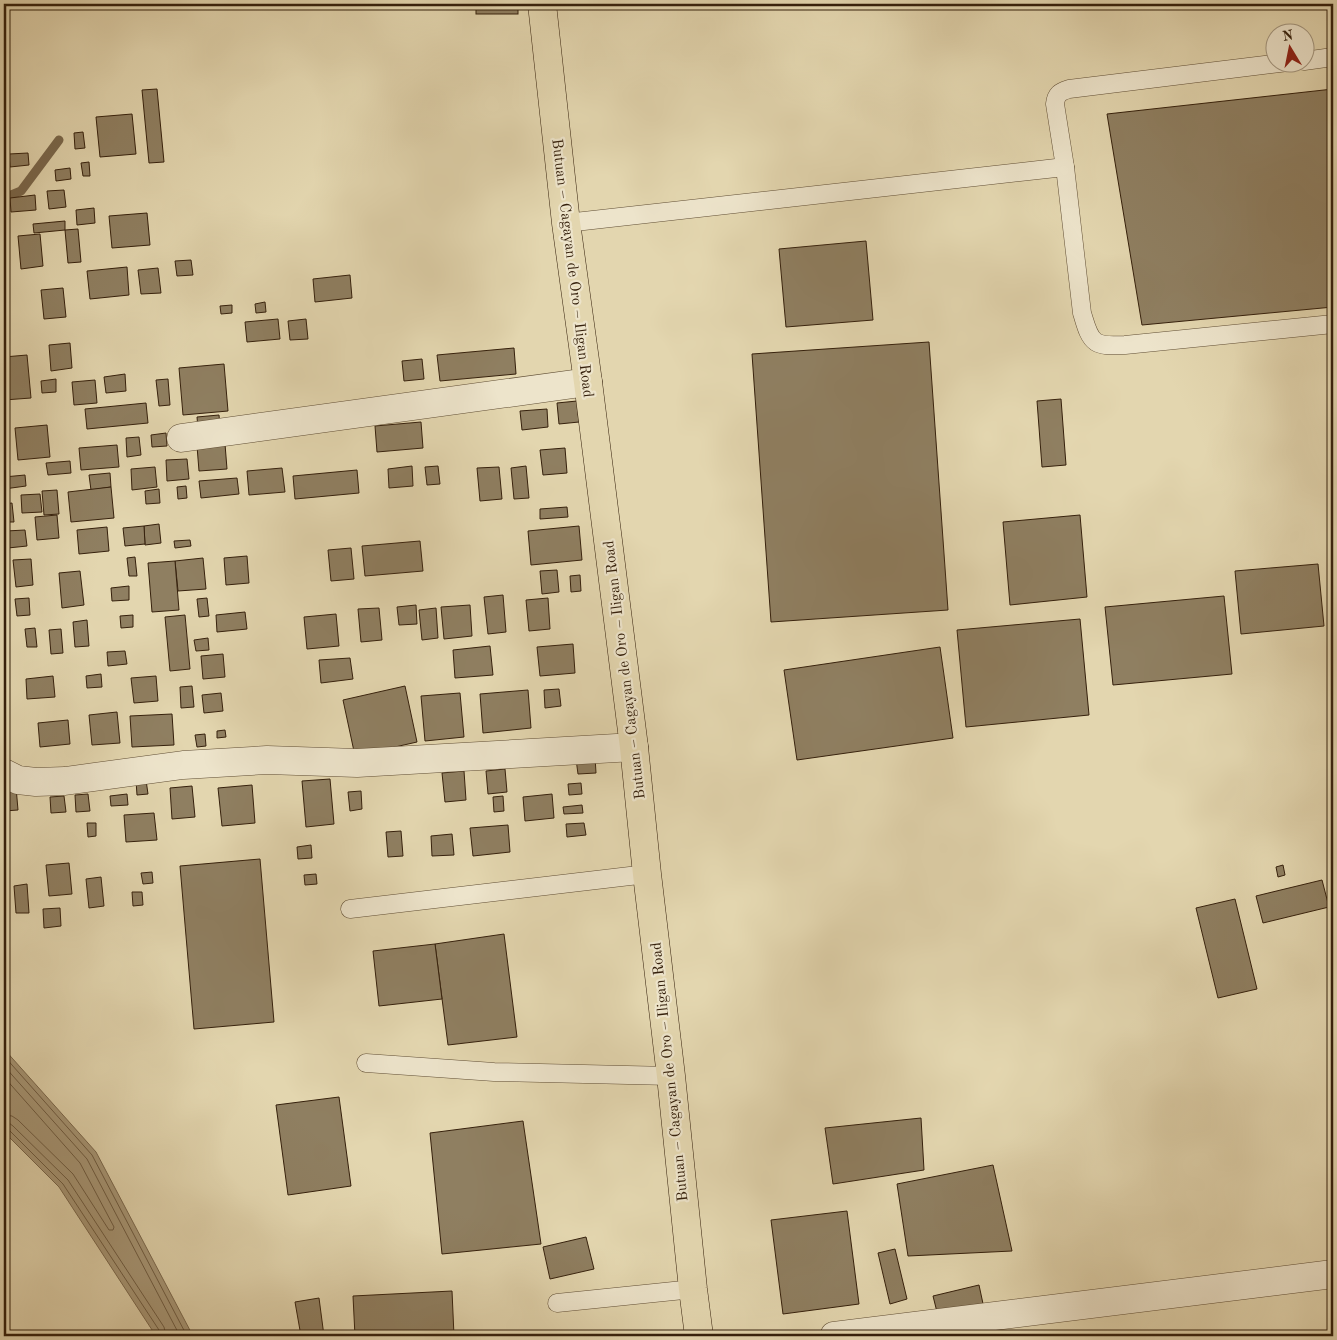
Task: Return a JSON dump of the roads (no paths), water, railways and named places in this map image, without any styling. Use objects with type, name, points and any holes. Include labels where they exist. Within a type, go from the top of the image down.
[{"type":"highway","name":"Butuan – Cagayan de Oro – Iligan Road","points":[[542,4],[566,223],[634,747],[671,1076],[692,1289],[699,1336]]},
{"type":"street","points":[[180,438],[588,382]]},
{"type":"street","points":[[4,773],[18,780],[36,782],[183,765],[258,761],[357,763],[634,747]]},
{"type":"street","points":[[834,1336],[1333,1274]]},
{"type":"lane","points":[[1314,59],[1333,57]]},
{"type":"lane","points":[[1264,65],[1069,89],[1060,93],[1056,98],[1054,104],[1065,167],[1082,313],[1088,332],[1096,342],[1125,345],[1333,324]]},
{"type":"lane","points":[[566,223],[1065,167]]},
{"type":"lane","points":[[350,909],[647,874]]},
{"type":"lane","points":[[366,1063],[494,1072],[671,1076]]},
{"type":"lane","points":[[557,1303],[692,1289]]},
{"type":"water","points":[[4,1049],[96,1152],[193,1336],[156,1336],[59,1187],[4,1132]]},
{"type":"waterway","points":[[4,198],[21,191],[59,140]]}]
